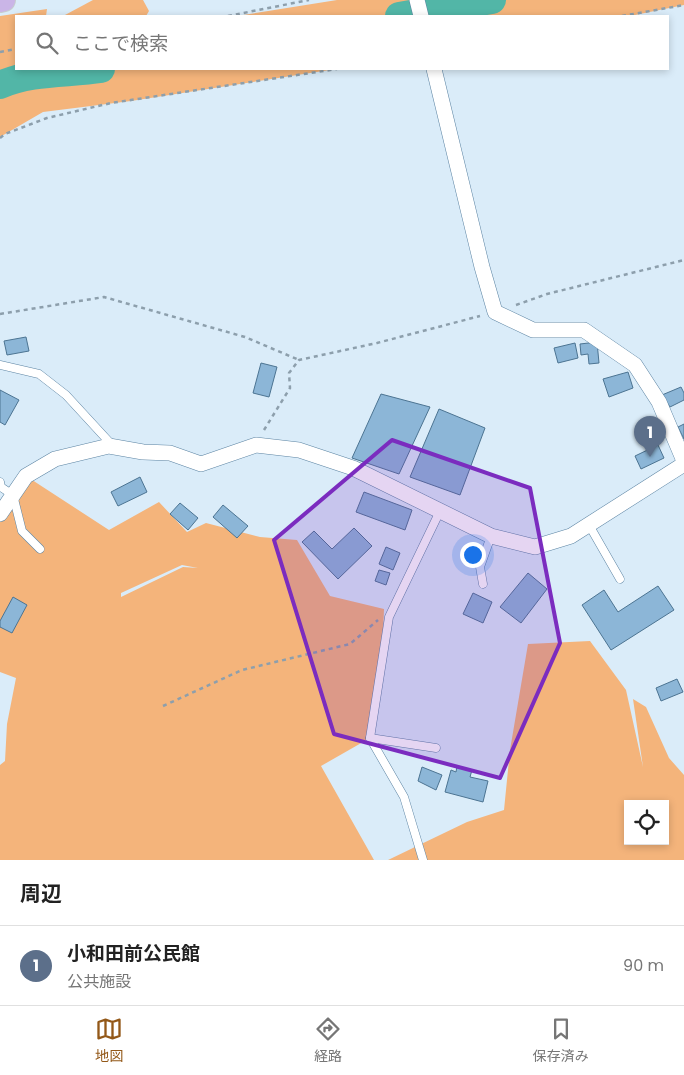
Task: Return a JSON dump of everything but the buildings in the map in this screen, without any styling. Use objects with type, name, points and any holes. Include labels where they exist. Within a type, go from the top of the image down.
[{"type":"main road","points":[[0,1],[4,0]]},
{"type":"street","points":[[417,0],[421,15]]},
{"type":"street","points":[[0,514],[26,476],[55,459],[108,446],[143,452],[170,453],[201,464],[256,445],[299,450],[352,468],[491,536],[534,547],[571,536],[684,462],[659,402],[635,365],[584,330],[532,330],[495,312],[482,267],[434,70]]},
{"type":"lane","points":[[0,365],[39,374],[66,395],[115,448]]},
{"type":"lane","points":[[0,482],[1,487],[13,495],[22,530],[40,549]]},
{"type":"lane","points":[[423,860],[404,797],[370,738],[390,617],[440,511]]},
{"type":"lane","points":[[589,525],[620,579]]},
{"type":"lane","points":[[483,584],[480,568],[491,536]]},
{"type":"lane","points":[[370,738],[436,748]]},
{"type":"path","points":[[233,15],[309,0]]},
{"type":"path","points":[[628,15],[684,5]]},
{"type":"path","points":[[0,52],[15,49]]},
{"type":"path","points":[[0,138],[5,134],[47,118],[111,103],[330,70]]},
{"type":"path","points":[[0,314],[104,297],[245,337],[299,360],[377,343],[495,312],[547,294],[684,260]]},
{"type":"path","points":[[256,445],[290,388],[289,373],[299,360]]},
{"type":"path","points":[[163,706],[242,670],[350,644],[396,605]]},
{"type":"highlighted area","points":[[392,440],[530,488],[560,643],[500,778],[334,734],[274,540]]},
{"type":"shaded area","points":[[93,0],[143,0],[149,11],[147,15],[65,15]]},
{"type":"shaded area","points":[[337,0],[684,0],[684,5],[635,15],[243,15]]},
{"type":"shaded area","points":[[47,9],[46,15],[15,15],[15,70],[330,70],[131,101],[43,112],[0,137],[0,16]]},
{"type":"shaded area","points":[[26,476],[109,530],[159,502],[187,532],[206,523],[260,537],[297,540],[330,596],[384,609],[381,692],[370,738],[321,766],[374,860],[0,860],[0,765],[5,761],[7,724],[16,678],[0,672],[0,514]],"holes":[[[182,565],[198,568],[183,567],[121,597],[121,593]]]},
{"type":"shaded area","points":[[590,641],[626,690],[643,767],[633,699],[646,707],[669,758],[684,775],[684,860],[388,860],[467,822],[504,810],[510,750],[528,644]]},
{"type":"waterway","points":[[405,15],[492,0]]},
{"type":"waterway","points":[[0,85],[24,77],[90,70]]},
{"type":"place","name":"小和田前公民館","points":[[650,457]]}]
